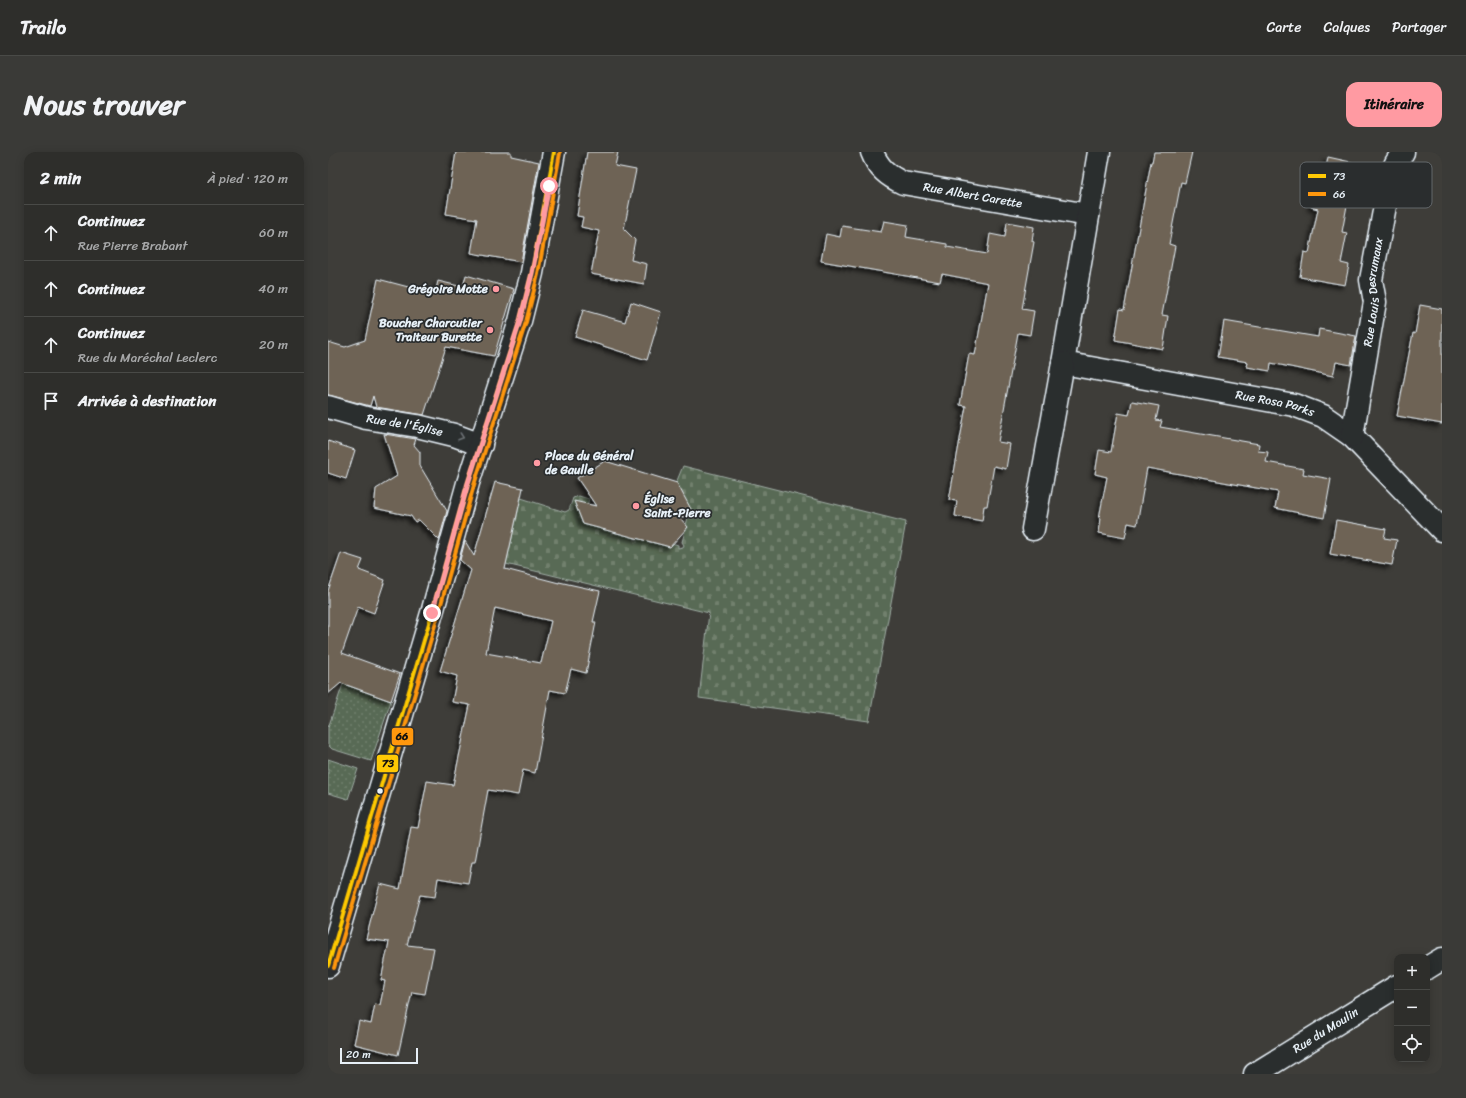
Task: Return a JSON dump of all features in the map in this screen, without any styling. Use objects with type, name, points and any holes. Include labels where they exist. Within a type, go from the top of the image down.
[{"type":"street","points":[[328,966],[333,933],[450,552],[468,483],[482,444],[514,342],[529,286],[554,152]]},
{"type":"street","name":"Rue Albert Carette","points":[[872,152],[881,169],[890,177],[903,183],[1088,215]]},
{"type":"street","points":[[1033,529],[1099,152]]},
{"type":"street","name":"Rue Louis Desrumaux","points":[[1397,162],[1403,152]]},
{"type":"street","name":"Rue Louis Desrumaux","points":[[1352,436],[1375,302],[1371,280],[1385,208]]},
{"type":"street","name":"Rue Rosa Parks","points":[[1063,363],[1294,405],[1323,416],[1352,436],[1442,530]]},
{"type":"street","name":"Rue de l'Église","points":[[328,407],[366,418],[417,426],[454,435],[482,444]]},
{"type":"street","points":[[1430,966],[1442,959]]},
{"type":"street","name":"Rue du Moulin","points":[[1255,1074],[1394,988]]},
{"type":"green space","points":[[683,466],[906,522],[869,721],[699,698],[709,613],[506,564],[521,498],[565,512],[569,510],[573,498],[579,496],[589,499],[583,520],[581,521],[582,523],[585,522],[635,536],[634,538],[637,539],[638,536],[650,540],[649,542],[660,544],[662,540],[678,545],[678,548],[683,547],[684,545],[682,542],[685,531],[688,527],[686,525],[689,514],[674,488]]},
{"type":"green space","points":[[343,684],[391,701],[371,761],[332,749],[328,745],[328,728]]},
{"type":"green space","points":[[328,759],[358,769],[348,799],[328,793]]},
{"type":"building","points":[[456,152],[511,152],[511,156],[539,162],[521,262],[471,253],[477,219],[446,214]]},
{"type":"building","points":[[587,152],[618,152],[615,166],[636,170],[624,229],[635,240],[631,260],[647,264],[644,284],[591,274],[599,231],[581,227],[583,217],[577,216]]},
{"type":"building","points":[[1154,152],[1192,152],[1185,183],[1181,182],[1169,244],[1175,246],[1162,315],[1168,316],[1163,349],[1115,340],[1120,309],[1124,310]]},
{"type":"building","points":[[1328,157],[1350,162],[1327,162]]},
{"type":"building","points":[[1314,208],[1347,208],[1342,232],[1347,233],[1341,263],[1349,265],[1345,285],[1300,277],[1304,252],[1309,253],[1318,209]]},
{"type":"building","points":[[884,221],[908,225],[906,237],[947,244],[947,247],[987,254],[990,234],[1005,237],[1007,222],[1034,227],[1032,241],[1034,242],[1022,309],[1034,311],[1030,335],[1018,333],[998,442],[1010,444],[1006,469],[994,466],[987,506],[984,506],[982,521],[955,516],[957,501],[949,500],[966,406],[960,405],[969,354],[975,355],[988,283],[942,274],[940,282],[821,261],[826,234],[840,237],[842,226],[881,232]]},
{"type":"building","points":[[466,275],[514,289],[494,356],[446,347],[424,415],[376,407],[373,396],[370,406],[328,395],[328,342],[345,347],[365,340],[378,279],[435,294],[438,281],[463,287]]},
{"type":"building","points":[[631,302],[661,312],[647,360],[575,337],[583,310],[625,322]]},
{"type":"building","points":[[1420,305],[1442,309],[1442,424],[1397,416]]},
{"type":"building","points":[[1224,321],[1318,337],[1319,329],[1356,336],[1351,365],[1336,362],[1333,376],[1271,363],[1270,371],[1247,367],[1248,362],[1218,357]]},
{"type":"building","points":[[1132,401],[1159,406],[1156,420],[1162,421],[1160,427],[1259,444],[1258,451],[1268,452],[1266,462],[1304,469],[1303,474],[1331,479],[1324,518],[1275,508],[1278,492],[1147,468],[1137,525],[1128,523],[1125,538],[1099,533],[1101,518],[1099,518],[1107,477],[1095,474],[1099,450],[1111,452],[1118,413],[1129,415]]},
{"type":"building","points":[[384,434],[416,439],[414,445],[420,452],[420,466],[447,511],[439,540],[419,520],[415,522],[411,516],[374,508],[376,489],[397,476]]},
{"type":"building","points":[[328,441],[355,450],[346,479],[328,473]]},
{"type":"building","name":"Église Saint-Pierre","points":[[605,461],[677,483],[693,513],[680,518],[688,527],[670,547],[583,524],[574,501],[596,506],[577,478]]},
{"type":"building","points":[[495,482],[523,488],[505,569],[559,583],[600,591],[593,622],[596,622],[586,673],[571,669],[565,693],[550,690],[535,773],[523,770],[518,795],[488,790],[475,862],[472,862],[468,883],[438,878],[435,897],[420,895],[407,945],[434,948],[425,994],[412,992],[398,1055],[354,1044],[359,1021],[371,1024],[375,1004],[380,1005],[385,981],[381,980],[389,942],[366,939],[380,884],[400,889],[411,827],[418,828],[427,781],[453,785],[470,705],[452,702],[457,676],[440,671],[471,570],[460,560],[465,541],[474,556]],"holes":[[[495,608],[551,621],[541,663],[486,653]]]},
{"type":"building","points":[[1336,520],[1386,529],[1384,538],[1397,540],[1392,565],[1330,554]]},
{"type":"building","points":[[341,553],[363,560],[359,570],[385,580],[374,613],[358,607],[342,653],[400,674],[391,701],[341,683],[328,694],[328,591]]},
{"type":"transit line","name":"73","points":[[328,966],[432,613],[468,483],[520,321],[532,273],[554,152]]},
{"type":"transit line","name":"66","points":[[334,968],[438,615],[474,485],[526,322],[538,274],[560,153]]},
{"type":"place","name":"Grégoire Motte","points":[[496,289]]},
{"type":"place","name":"Boucher Charcutier Traiteur Burette","points":[[490,330]]},
{"type":"place","name":"Place du Général de Gaulle","points":[[537,463]]},
{"type":"place","name":"Église Saint-Pierre","points":[[636,506]]},
{"type":"route","points":[[432,613],[468,483],[482,444],[520,321],[532,273],[549,186]]}]
